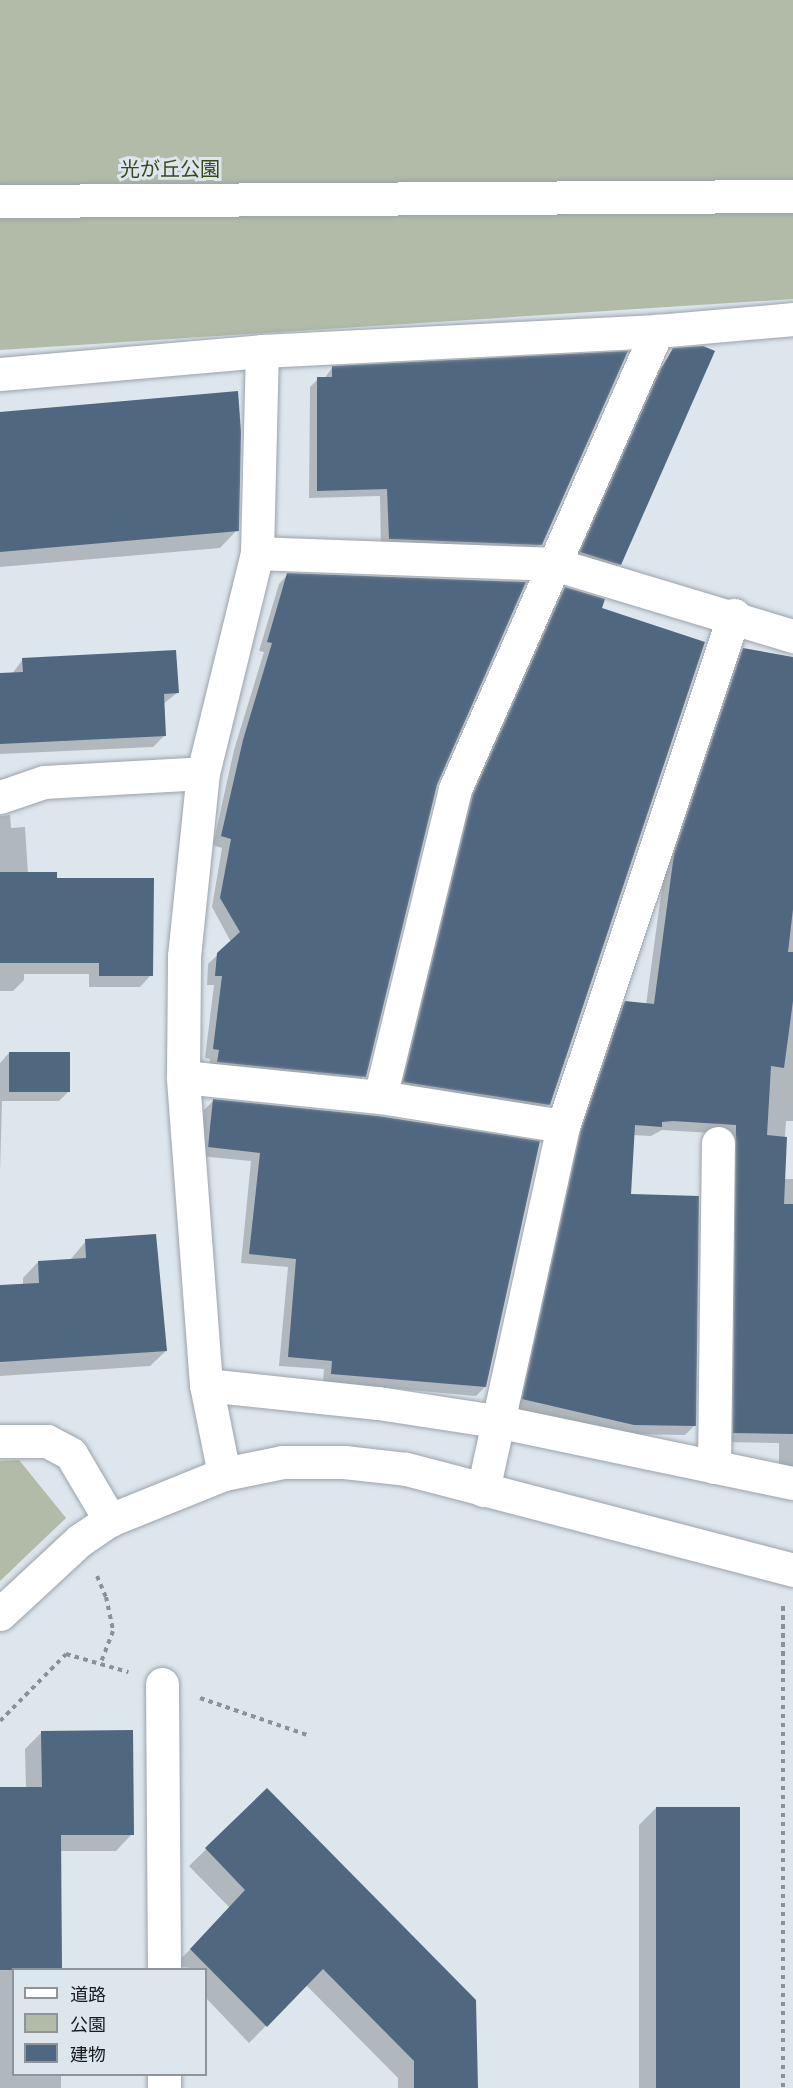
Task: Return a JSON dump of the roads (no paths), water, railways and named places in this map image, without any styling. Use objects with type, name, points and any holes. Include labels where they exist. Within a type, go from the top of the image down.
[{"type":"street","points":[[0,201],[793,196]]},
{"type":"street","points":[[0,374],[262,351],[657,331],[793,319]]},
{"type":"street","points":[[380,1097],[455,789],[657,331]]},
{"type":"street","points":[[224,1474],[206,1384],[183,1077],[184,956],[202,772],[257,553],[262,351]]},
{"type":"street","points":[[257,553],[554,564],[734,615],[793,636]]},
{"type":"street","points":[[483,1490],[496,1421],[563,1126],[734,615]]},
{"type":"street","points":[[0,797],[44,782],[202,772]]},
{"type":"street","points":[[183,1077],[380,1097],[563,1126]]},
{"type":"street","points":[[714,1467],[718,1143]]},
{"type":"street","points":[[206,1384],[378,1403],[496,1421],[793,1483]]},
{"type":"street","points":[[0,1441],[47,1441],[71,1454],[110,1521]]},
{"type":"street","points":[[0,1614],[80,1540],[110,1521],[224,1474],[283,1462],[344,1462],[406,1469],[793,1570]]},
{"type":"street","points":[[162,1684],[164,1968]]},
{"type":"park label","name":"光が丘公園","points":[[170,169]]}]
